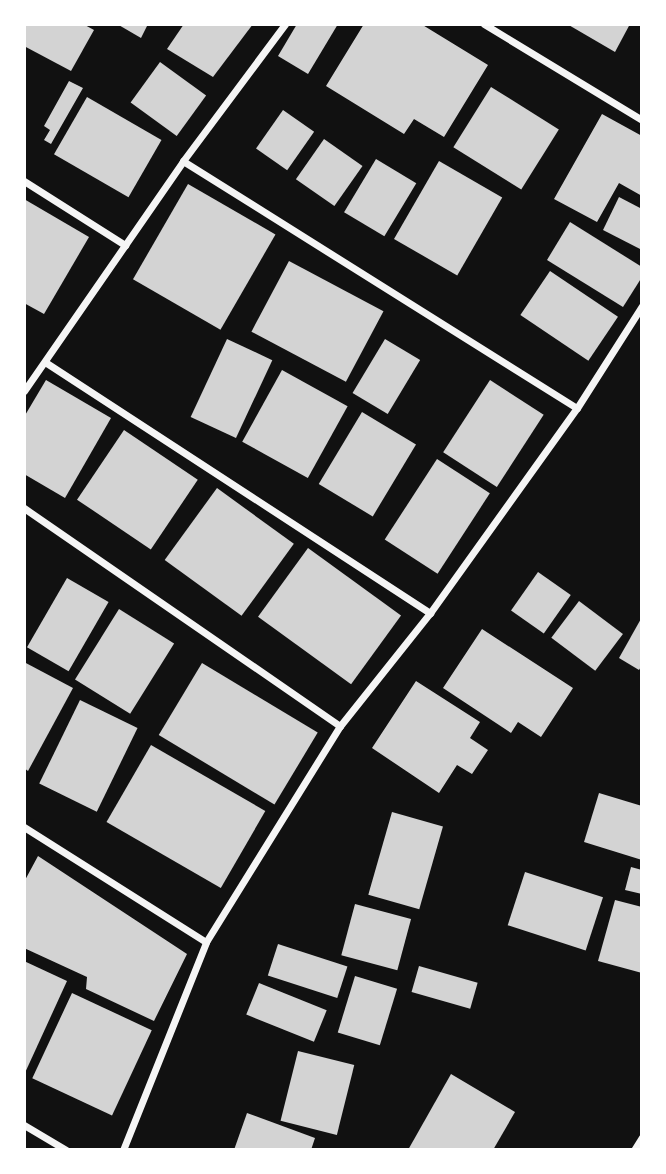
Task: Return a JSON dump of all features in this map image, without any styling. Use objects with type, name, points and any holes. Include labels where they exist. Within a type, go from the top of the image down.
[{"type":"street","points":[[24,391],[183,161],[285,24]]},
{"type":"street","points":[[484,24],[642,120]]},
{"type":"street","points":[[183,161],[577,408]]},
{"type":"street","points":[[24,181],[125,245]]},
{"type":"street","points":[[123,1150],[206,942],[340,726],[430,613],[577,408],[642,306]]},
{"type":"street","points":[[45,362],[430,613]]},
{"type":"street","points":[[24,508],[340,726]]},
{"type":"street","points":[[24,827],[206,942]]},
{"type":"street","points":[[24,1125],[66,1150]]},
{"type":"street","points":[[634,1150],[642,1137]]},
{"type":"building","points":[[24,24],[83,24],[94,30],[71,71],[24,46]]},
{"type":"building","points":[[117,24],[148,24],[141,38]]},
{"type":"building","points":[[184,24],[253,24],[213,77],[167,49]]},
{"type":"building","points":[[297,24],[338,24],[308,74],[278,56]]},
{"type":"building","points":[[364,24],[421,24],[488,65],[444,137],[414,119],[404,134],[326,86]]},
{"type":"building","points":[[567,24],[630,24],[615,52]]},
{"type":"building","points":[[160,62],[206,96],[177,136],[131,102]]},
{"type":"building","points":[[69,81],[83,88],[51,144],[44,140],[50,130],[44,126]]},
{"type":"building","points":[[491,87],[559,129],[521,190],[453,147]]},
{"type":"building","points":[[87,97],[161,140],[128,197],[54,154]]},
{"type":"building","points":[[283,110],[314,132],[287,170],[256,149]]},
{"type":"building","points":[[602,114],[642,136],[642,196],[619,183],[597,222],[554,199]]},
{"type":"building","points":[[324,139],[363,166],[334,206],[296,179]]},
{"type":"building","points":[[376,159],[416,183],[384,236],[344,212]]},
{"type":"building","points":[[439,161],[502,198],[457,275],[394,239]]},
{"type":"building","points":[[188,184],[275,234],[220,330],[133,279]]},
{"type":"building","points":[[619,197],[642,209],[642,250],[603,230]]},
{"type":"building","points":[[24,199],[89,237],[44,314],[24,303]]},
{"type":"building","points":[[570,222],[642,267],[642,277],[623,307],[547,260]]},
{"type":"building","points":[[289,261],[383,311],[346,382],[251,332]]},
{"type":"building","points":[[550,271],[618,317],[588,361],[520,315]]},
{"type":"building","points":[[227,339],[272,360],[236,438],[191,417]]},
{"type":"building","points":[[385,339],[420,360],[388,414],[353,393]]},
{"type":"building","points":[[282,370],[348,406],[308,478],[242,442]]},
{"type":"building","points":[[46,380],[111,418],[65,498],[24,474],[24,417]]},
{"type":"building","points":[[490,380],[544,415],[497,487],[443,452]]},
{"type":"building","points":[[362,412],[416,444],[373,516],[319,484]]},
{"type":"building","points":[[124,430],[198,480],[151,549],[77,500]]},
{"type":"building","points":[[437,459],[490,493],[438,574],[385,540]]},
{"type":"building","points":[[217,488],[294,544],[242,616],[165,560]]},
{"type":"building","points":[[308,548],[401,616],[351,684],[258,617]]},
{"type":"building","points":[[538,572],[571,595],[544,633],[511,611]]},
{"type":"building","points":[[67,578],[109,602],[69,671],[27,647]]},
{"type":"building","points":[[579,601],[623,634],[595,671],[551,638]]},
{"type":"building","points":[[119,609],[174,643],[130,714],[75,679]]},
{"type":"building","points":[[642,617],[642,665],[639,670],[619,658]]},
{"type":"building","points":[[482,629],[573,688],[541,737],[518,722],[511,733],[443,688]]},
{"type":"building","points":[[24,662],[73,688],[28,771],[24,768]]},
{"type":"building","points":[[202,663],[318,733],[274,805],[159,735]]},
{"type":"building","points":[[416,681],[480,722],[470,738],[488,750],[472,774],[457,765],[439,793],[372,748]]},
{"type":"building","points":[[80,700],[138,728],[97,812],[39,784]]},
{"type":"building","points":[[151,745],[265,811],[221,888],[106,822]]},
{"type":"building","points":[[599,793],[642,806],[642,860],[584,842]]},
{"type":"building","points":[[392,812],[443,827],[419,909],[368,895]]},
{"type":"building","points":[[38,856],[187,954],[154,1021],[86,989],[87,977],[24,948],[24,882]]},
{"type":"building","points":[[631,867],[642,870],[642,894],[625,890]]},
{"type":"building","points":[[525,872],[603,897],[586,951],[508,925]]},
{"type":"building","points":[[615,900],[642,907],[642,973],[598,961]]},
{"type":"building","points":[[355,904],[411,919],[397,970],[341,955]]},
{"type":"building","points":[[278,944],[347,967],[337,998],[268,975]]},
{"type":"building","points":[[24,961],[67,981],[24,1075]]},
{"type":"building","points":[[419,966],[478,983],[470,1009],[412,992]]},
{"type":"building","points":[[355,976],[397,989],[380,1045],[338,1032]]},
{"type":"building","points":[[259,983],[327,1010],[314,1042],[246,1015]]},
{"type":"building","points":[[72,993],[152,1030],[112,1115],[32,1078]]},
{"type":"building","points":[[298,1051],[354,1065],[337,1135],[281,1121]]},
{"type":"building","points":[[451,1074],[515,1112],[493,1150],[408,1150]]},
{"type":"building","points":[[247,1113],[315,1138],[311,1150],[234,1150]]}]
